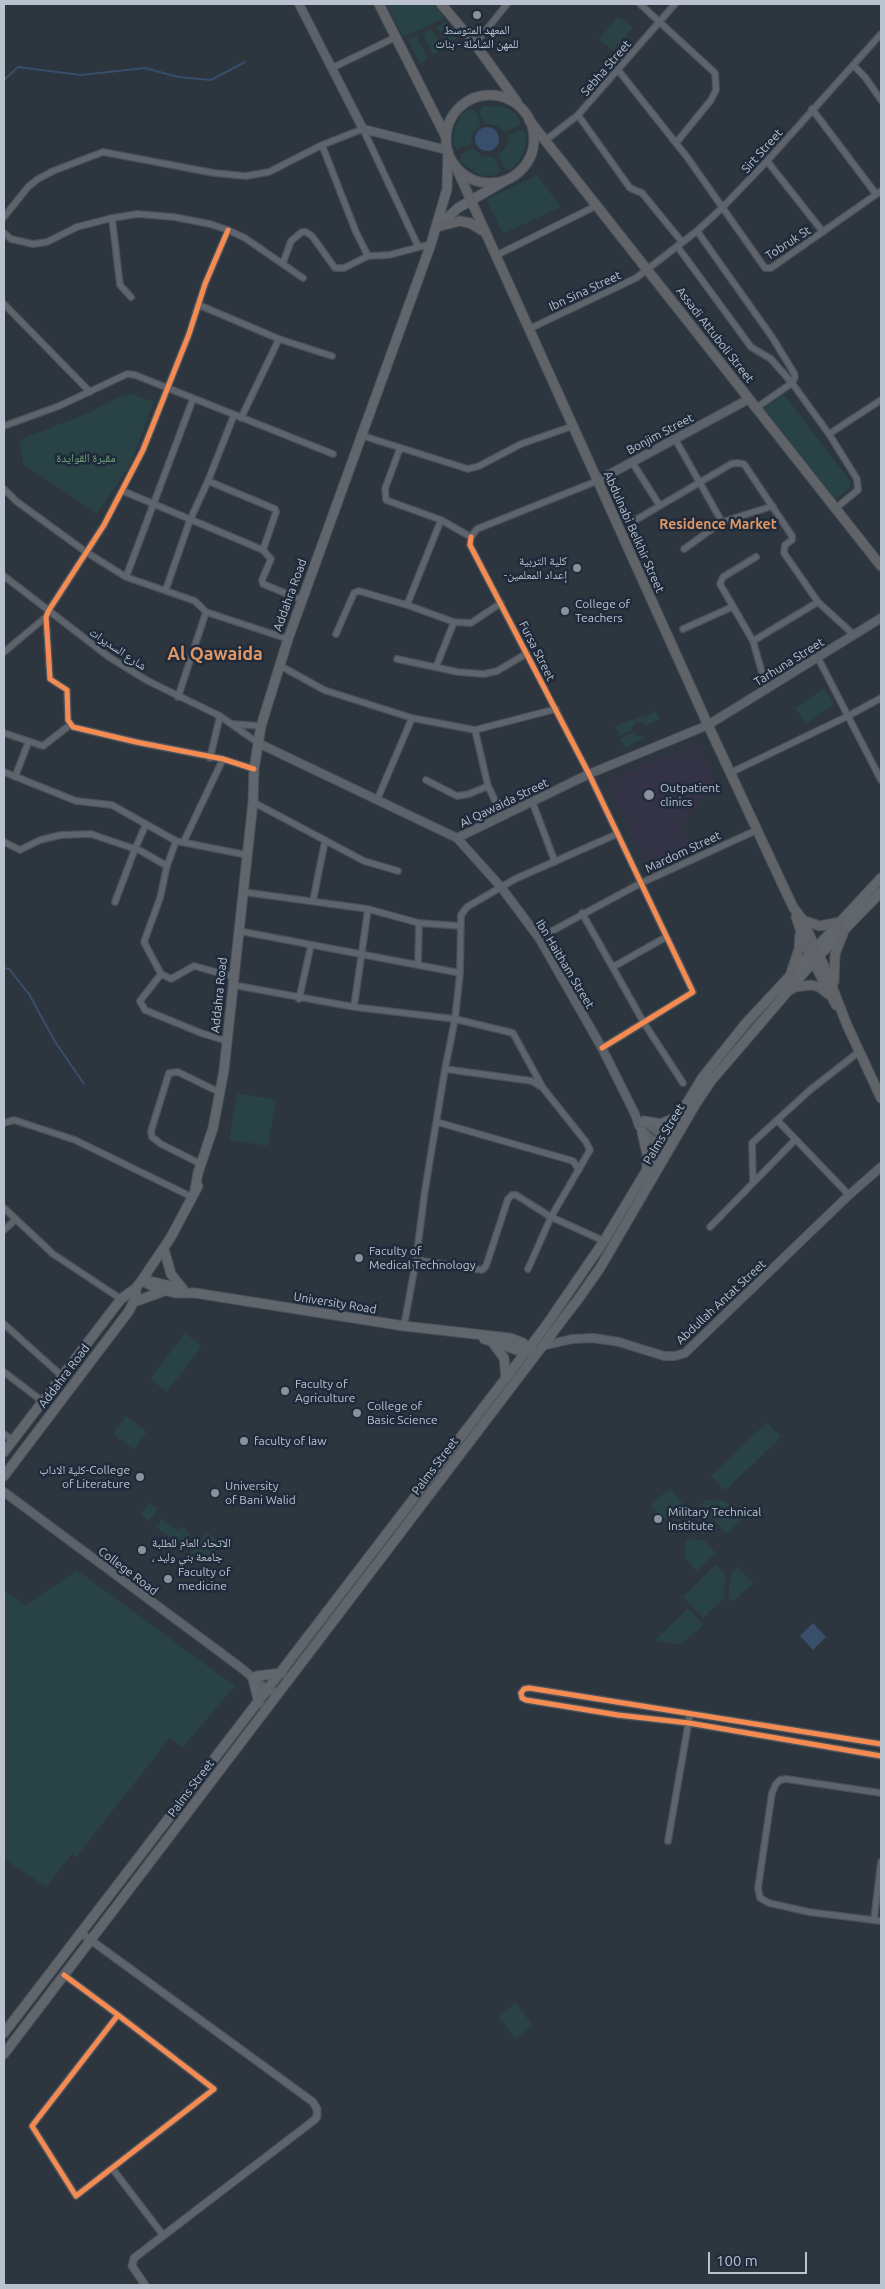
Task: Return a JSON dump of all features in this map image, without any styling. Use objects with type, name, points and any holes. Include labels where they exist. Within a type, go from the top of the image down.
[{"type":"highway","points":[[380,4],[446,137],[448,151],[455,165],[469,178],[478,181],[487,183],[506,180],[521,170],[531,155],[534,137],[529,120],[475,44],[441,4]]},
{"type":"highway","points":[[446,137],[452,117],[457,110],[471,99],[489,95],[498,96],[514,102],[522,108]]},
{"type":"highway","name":"Assadi Attuboli Street","points":[[529,120],[598,205],[881,566]]},
{"type":"highway","name":"Abdulnabi Belkhir Street","points":[[455,165],[708,725],[793,907]]},
{"type":"highway","points":[[437,227],[460,221],[470,223],[485,233]]},
{"type":"highway","points":[[793,907],[802,919],[814,955]]},
{"type":"highway","points":[[793,907],[800,932],[814,955],[881,1098]]},
{"type":"highway","points":[[802,919],[820,926],[842,926],[834,960],[833,994]]},
{"type":"highway","points":[[792,973],[799,949],[800,932]]},
{"type":"highway","points":[[788,991],[795,987],[811,985],[833,994]]},
{"type":"main road","points":[[299,4],[363,129],[448,151]]},
{"type":"main road","name":"Addahra Road","points":[[194,1193],[221,1093],[253,802],[254,769],[261,726],[288,639],[360,435],[437,227],[447,189],[448,151]]},
{"type":"main road","points":[[437,227],[470,200],[506,180]]},
{"type":"main road","name":"Bonjim Street","points":[[597,481],[749,399]]},
{"type":"main road","name":"Tarhuna Street","points":[[708,725],[881,618]]},
{"type":"main road","name":"Al Qawaida Street","points":[[258,744],[457,838],[589,774],[708,725]]},
{"type":"main road","name":"Ibn Haitham Street","points":[[457,838],[501,887],[539,938],[602,1048],[636,1114]]},
{"type":"main road","name":"Palms Street","points":[[4,2054],[600,1268],[667,1144],[677,1117],[714,1061],[792,973],[814,955],[842,926],[881,878]]},
{"type":"main road","name":"Palms Street","points":[[842,926],[881,892]]},
{"type":"main road","name":"Palms Street","points":[[4,2033],[259,1703],[545,1327],[604,1241],[646,1169],[667,1144],[711,1082],[788,991],[814,955]]},
{"type":"main road","name":"Addahra Road","points":[[4,1452],[121,1299],[136,1288],[164,1249],[203,1176],[222,1111],[221,1093]]},
{"type":"main road","points":[[636,1114],[667,1144]]},
{"type":"main road","points":[[636,1114],[647,1154],[646,1169]]},
{"type":"main road","points":[[644,1121],[661,1124],[677,1117]]},
{"type":"main road","points":[[642,1132],[667,1144]]},
{"type":"main road","name":"Abdullah Antat Street","points":[[542,1346],[572,1339],[593,1338],[618,1342],[664,1356],[675,1356],[685,1353],[849,1195],[881,1167]]},
{"type":"main road","points":[[164,1249],[168,1268],[182,1289]]},
{"type":"main road","name":"University Road","points":[[142,1280],[195,1293]]},
{"type":"main road","name":"University Road","points":[[142,1280],[155,1288],[166,1290],[404,1326],[514,1339]]},
{"type":"main road","name":"Addahra Road","points":[[4,1476],[134,1302],[136,1288]]},
{"type":"main road","points":[[134,1302],[166,1290]]},
{"type":"main road","points":[[514,1339],[531,1336],[545,1327]]},
{"type":"main road","name":"University Road","points":[[472,1335],[516,1350],[542,1346]]},
{"type":"main road","points":[[514,1339],[523,1343],[532,1359]]},
{"type":"main road","points":[[492,1342],[504,1358],[506,1378]]},
{"type":"main road","name":"College Road","points":[[4,1492],[278,1694]]},
{"type":"main road","points":[[259,1703],[255,1677],[282,1672]]},
{"type":"street","points":[[475,44],[507,4]]},
{"type":"street","points":[[640,4],[715,73],[717,81],[711,100],[676,143]]},
{"type":"street","name":"Sebha Street","points":[[546,140],[578,115],[675,4]]},
{"type":"street","name":"Sirt Street","points":[[648,270],[697,231],[722,208],[768,160],[881,34]]},
{"type":"street","points":[[332,68],[396,37]]},
{"type":"street","points":[[853,65],[866,77],[881,100]]},
{"type":"street","points":[[618,70],[676,143],[722,208]]},
{"type":"street","points":[[812,110],[879,193]]},
{"type":"street","points":[[578,115],[630,188],[642,193],[682,242]]},
{"type":"street","points":[[4,217],[23,192],[38,179],[53,171],[103,152],[214,173],[246,176],[270,172],[322,145],[363,129],[418,246]]},
{"type":"street","points":[[322,145],[356,232],[368,256]]},
{"type":"street","points":[[768,160],[823,232]]},
{"type":"street","name":"Tobruk St","points":[[722,208],[765,268],[771,268],[879,193]]},
{"type":"street","points":[[495,256],[598,205]]},
{"type":"street","points":[[4,232],[11,240],[33,244],[47,242],[77,227],[112,218],[152,214],[210,224],[228,230],[245,238],[303,278]]},
{"type":"street","points":[[112,218],[120,285],[131,298]]},
{"type":"street","points":[[228,230],[205,284],[199,305],[143,450],[123,491],[48,610],[46,617],[50,679],[67,690],[68,720],[74,727],[210,758],[223,759],[254,769]]},
{"type":"street","points":[[697,231],[782,352],[794,373],[795,377],[792,383],[756,408]]},
{"type":"street","points":[[283,263],[291,241],[298,235],[306,232],[312,236],[335,268],[344,268],[368,256],[389,255],[431,244]]},
{"type":"street","points":[[677,246],[751,347],[771,359],[792,383],[829,434],[859,485],[856,492],[836,508]]},
{"type":"street","name":"Ibn Sina Street","points":[[528,329],[636,278],[648,270]]},
{"type":"street","points":[[4,304],[90,392]]},
{"type":"street","points":[[199,305],[279,339],[332,356]]},
{"type":"street","points":[[241,418],[279,339]]},
{"type":"street","points":[[4,426],[59,406],[127,374],[135,375],[333,454]]},
{"type":"street","points":[[126,577],[193,399]]},
{"type":"street","points":[[829,434],[881,400]]},
{"type":"street","points":[[166,590],[190,520],[208,481],[234,415]]},
{"type":"street","points":[[360,435],[468,469],[474,468],[521,444],[573,426]]},
{"type":"street","points":[[675,439],[722,522]]},
{"type":"street","points":[[400,448],[385,489],[386,500],[441,520],[471,537]]},
{"type":"street","points":[[632,462],[660,506]]},
{"type":"street","points":[[634,521],[731,464],[741,463],[746,467],[792,536],[792,540],[785,545],[784,553],[818,602],[854,635]]},
{"type":"street","points":[[208,481],[275,509],[276,512],[263,550]]},
{"type":"street","name":"Bonjim Street","points":[[471,537],[477,529],[597,481]]},
{"type":"street","points":[[4,488],[16,501],[86,552],[126,577],[195,601],[206,612],[288,639]]},
{"type":"street","points":[[123,491],[263,550],[271,559],[262,580],[263,584],[302,600]]},
{"type":"street","points":[[684,549],[722,522],[773,506]]},
{"type":"street","points":[[407,605],[441,520]]},
{"type":"street","name":"Fursa Street","points":[[471,537],[470,545],[589,774],[693,992],[644,1023]]},
{"type":"street","points":[[756,556],[721,579],[721,587],[753,641],[767,690]]},
{"type":"street","name":"شارع السديرات","points":[[4,576],[109,657],[178,697],[220,716],[258,744]]},
{"type":"street","points":[[336,634],[356,592],[407,605],[454,622],[471,623],[501,603]]},
{"type":"street","points":[[753,641],[818,602]]},
{"type":"street","points":[[683,629],[732,606]]},
{"type":"street","points":[[178,697],[206,612]]},
{"type":"street","points":[[4,652],[46,617]]},
{"type":"street","points":[[436,667],[454,622]]},
{"type":"street","points":[[397,659],[458,672],[484,674],[497,671],[526,654]]},
{"type":"street","points":[[818,658],[881,780]]},
{"type":"street","points":[[279,666],[324,690],[412,718],[475,730],[556,709]]},
{"type":"street","points":[[730,773],[881,698]]},
{"type":"street","points":[[210,758],[220,716]]},
{"type":"street","points":[[377,800],[412,718]]},
{"type":"street","points":[[4,733],[28,743],[43,746],[70,724]]},
{"type":"street","points":[[231,724],[261,726]]},
{"type":"street","points":[[475,730],[488,786],[502,815]]},
{"type":"street","points":[[15,777],[28,743]]},
{"type":"street","points":[[184,841],[223,759]]},
{"type":"street","points":[[4,772],[76,801],[112,805],[176,840],[247,855]]},
{"type":"street","points":[[426,780],[457,796],[470,794],[488,786]]},
{"type":"street","points":[[532,801],[554,862]]},
{"type":"street","points":[[253,802],[364,861],[398,870]]},
{"type":"street","points":[[115,902],[146,824]]},
{"type":"street","name":"Mardom Street","points":[[539,938],[582,913],[641,883],[757,830]]},
{"type":"street","points":[[4,842],[16,850],[20,850],[40,840],[61,835],[91,834],[135,849],[167,866]]},
{"type":"street","points":[[404,1326],[445,1069],[455,1019],[460,973],[461,915],[467,908],[501,887],[617,834]]},
{"type":"street","points":[[176,840],[167,866],[160,898],[144,942],[161,974],[171,979],[194,966],[234,981],[299,999],[455,1019],[513,1034],[543,1088],[589,1146],[590,1150],[551,1217],[528,1270]]},
{"type":"street","points":[[313,901],[325,841]]},
{"type":"street","points":[[243,892],[368,909],[419,923],[462,926]]},
{"type":"street","points":[[354,1007],[363,955],[368,909]]},
{"type":"street","points":[[582,913],[644,1023],[682,1083]]},
{"type":"street","points":[[418,965],[419,923]]},
{"type":"street","points":[[238,931],[460,973]]},
{"type":"street","points":[[613,967],[666,936]]},
{"type":"street","points":[[299,999],[311,945]]},
{"type":"street","points":[[161,974],[140,1001],[145,1010],[192,1030],[227,1041]]},
{"type":"street","points":[[602,1048],[644,1023]]},
{"type":"street","points":[[753,1181],[751,1145],[810,1090],[860,1051]]},
{"type":"street","points":[[445,1069],[532,1080],[543,1088]]},
{"type":"street","points":[[201,1164],[161,1144],[152,1137],[150,1130],[169,1073],[178,1072],[221,1093]]},
{"type":"street","points":[[4,1123],[14,1120],[75,1140],[194,1193]]},
{"type":"street","points":[[776,1120],[849,1195]]},
{"type":"street","points":[[437,1122],[573,1161],[579,1170]]},
{"type":"street","points":[[710,1227],[795,1140]]},
{"type":"street","points":[[416,1260],[482,1270],[486,1266],[508,1199],[516,1194],[551,1217],[604,1241]]},
{"type":"street","points":[[4,1208],[53,1254],[121,1299]]},
{"type":"street","points":[[4,1230],[15,1220]]},
{"type":"street","points":[[4,1324],[62,1376]]},
{"type":"street","points":[[4,1372],[42,1401]]},
{"type":"street","points":[[4,1434],[13,1440]]},
{"type":"street","points":[[881,1744],[529,1688],[524,1689],[521,1693],[522,1698],[526,1700],[618,1715],[689,1723],[881,1756]]},
{"type":"street","points":[[618,1715],[619,1703]]},
{"type":"street","points":[[668,1841],[690,1714]]},
{"type":"street","points":[[881,1793],[786,1779],[776,1784],[772,1793],[758,1888],[760,1898],[769,1904],[809,1912],[881,1921]]},
{"type":"street","points":[[874,1920],[881,1862]]},
{"type":"street","points":[[81,1933],[313,2102],[318,2109],[317,2117],[313,2121],[132,2259],[132,2266],[145,2285]]},
{"type":"street","points":[[64,1975],[118,2015],[214,2089],[76,2196],[32,2126],[118,2015]]},
{"type":"street","points":[[112,2168],[163,2235]]},
{"type":"shaded area","points":[[487,127],[496,130],[499,139],[496,148],[487,151],[478,148],[475,139],[478,130]]},
{"type":"shaded area","points":[[698,742],[716,784],[680,825],[693,850],[649,872],[607,781]]},
{"type":"shaded area","points":[[813,1623],[826,1637],[813,1650],[800,1636]]},
{"type":"green space","points":[[386,4],[433,4],[445,18],[403,37]]},
{"type":"green space","points":[[618,16],[633,28],[613,51],[599,39]]},
{"type":"green space","points":[[446,21],[457,38],[450,43],[436,27]]},
{"type":"green space","points":[[431,29],[444,47],[433,55],[423,34]]},
{"type":"green space","points":[[417,36],[427,59],[420,64],[408,40]]},
{"type":"green space","points":[[483,106],[498,106],[508,109],[517,115],[520,125],[505,132],[497,125],[484,124],[479,111]]},
{"type":"green space","points":[[470,109],[476,111],[481,124],[473,132],[471,144],[456,149],[453,145],[454,129],[462,114]]},
{"type":"green space","points":[[521,130],[525,131],[527,136],[525,150],[518,162],[510,170],[505,170],[498,155],[507,146],[508,135]]},
{"type":"green space","points":[[473,148],[483,156],[494,157],[500,170],[497,175],[477,174],[460,161],[461,154]]},
{"type":"green space","points":[[537,175],[561,207],[503,234],[486,200]]},
{"type":"green space","name":"مقبرة القوايدة","points":[[132,394],[154,402],[130,465],[97,514],[23,464],[19,440],[86,414],[117,398]]},
{"type":"green space","points":[[784,394],[851,482],[849,488],[836,500],[764,408]]},
{"type":"green space","points":[[824,688],[835,704],[806,724],[795,708]]},
{"type":"green space","points":[[656,711],[660,719],[647,725],[638,722],[636,718],[643,714],[645,717]]},
{"type":"green space","points":[[635,718],[637,722],[631,728],[632,730],[619,736],[615,727]]},
{"type":"green space","points":[[634,732],[635,735],[643,736],[644,738],[624,748],[620,739]]},
{"type":"green space","points":[[237,1093],[276,1100],[268,1146],[229,1140]]},
{"type":"green space","points":[[185,1333],[202,1346],[167,1392],[150,1379]]},
{"type":"green space","points":[[126,1416],[147,1432],[134,1450],[113,1434]]},
{"type":"green space","points":[[767,1422],[781,1437],[725,1491],[711,1476]]},
{"type":"green space","points":[[670,1488],[683,1504],[663,1520],[650,1505]]},
{"type":"green space","points":[[705,1500],[725,1501],[742,1519],[726,1534],[700,1505]]},
{"type":"green space","points":[[149,1503],[158,1509],[149,1521],[140,1515]]},
{"type":"green space","points":[[689,1515],[707,1534],[672,1531]]},
{"type":"green space","points":[[162,1519],[178,1530],[181,1526],[191,1534],[181,1545],[155,1527]]},
{"type":"green space","points":[[207,1532],[220,1543],[208,1564],[190,1553]]},
{"type":"green space","points":[[685,1539],[704,1540],[716,1553],[697,1571],[684,1557]]},
{"type":"green space","points":[[716,1564],[725,1573],[724,1598],[703,1618],[683,1597]]},
{"type":"green space","points":[[738,1567],[753,1583],[733,1602],[728,1597],[731,1573]]},
{"type":"green space","points":[[77,1570],[235,1686],[182,1748],[170,1738],[76,1857],[72,1854],[46,1887],[4,1859],[4,1591],[26,1605]]},
{"type":"green space","points":[[688,1608],[703,1625],[681,1645],[655,1640]]},
{"type":"green space","points":[[516,2003],[533,2026],[515,2039],[498,2016]]},
{"type":"waterway","points":[[4,80],[18,67],[81,75],[145,68],[178,77],[211,80],[245,62]]},
{"type":"waterway","points":[[4,968],[9,969],[29,994],[54,1040],[84,1084]]},
{"type":"cycle path","points":[[228,230],[205,284],[189,334],[143,450],[104,525],[46,617],[50,679],[67,690],[68,720],[73,727],[136,742],[223,759],[254,769]]},
{"type":"cycle path","points":[[471,537],[470,545],[589,774],[693,992],[602,1048]]},
{"type":"cycle path","points":[[881,1744],[529,1688],[524,1689],[521,1693],[522,1698],[526,1700],[618,1715],[689,1723],[881,1756]]},
{"type":"cycle path","points":[[64,1975],[118,2015],[32,2126],[76,2196],[214,2089],[118,2015]]},
{"type":"place","name":"المعهد المتوسط للمهن الشاملة - بنات","points":[[477,15]]},
{"type":"place","name":"كلية التربية -إعداد المعلمين","points":[[577,568]]},
{"type":"place","name":"College of Teachers","points":[[565,611]]},
{"type":"place","name":"Outpatient clinics","points":[[649,795]]},
{"type":"place","name":"Faculty of Medical Technology","points":[[359,1258]]},
{"type":"place","name":"Faculty of Agriculture","points":[[285,1391]]},
{"type":"place","name":"College of Basic Science","points":[[357,1413]]},
{"type":"place","name":"faculty of law","points":[[244,1441]]},
{"type":"place","name":"كلية الاداب-College of Literature","points":[[140,1477]]},
{"type":"place","name":"University of Bani Walid","points":[[215,1493]]},
{"type":"place","name":"Military Technical Institute","points":[[658,1519]]},
{"type":"place","name":"الاتحاد العام للطلبة ، جامعة بني وليد","points":[[142,1550]]},
{"type":"place","name":"Faculty of medicine","points":[[168,1579]]},
{"type":"district","name":"Residence Market","points":[[718,524]]},
{"type":"district","name":"Al Qawaida","points":[[215,654]]}]
